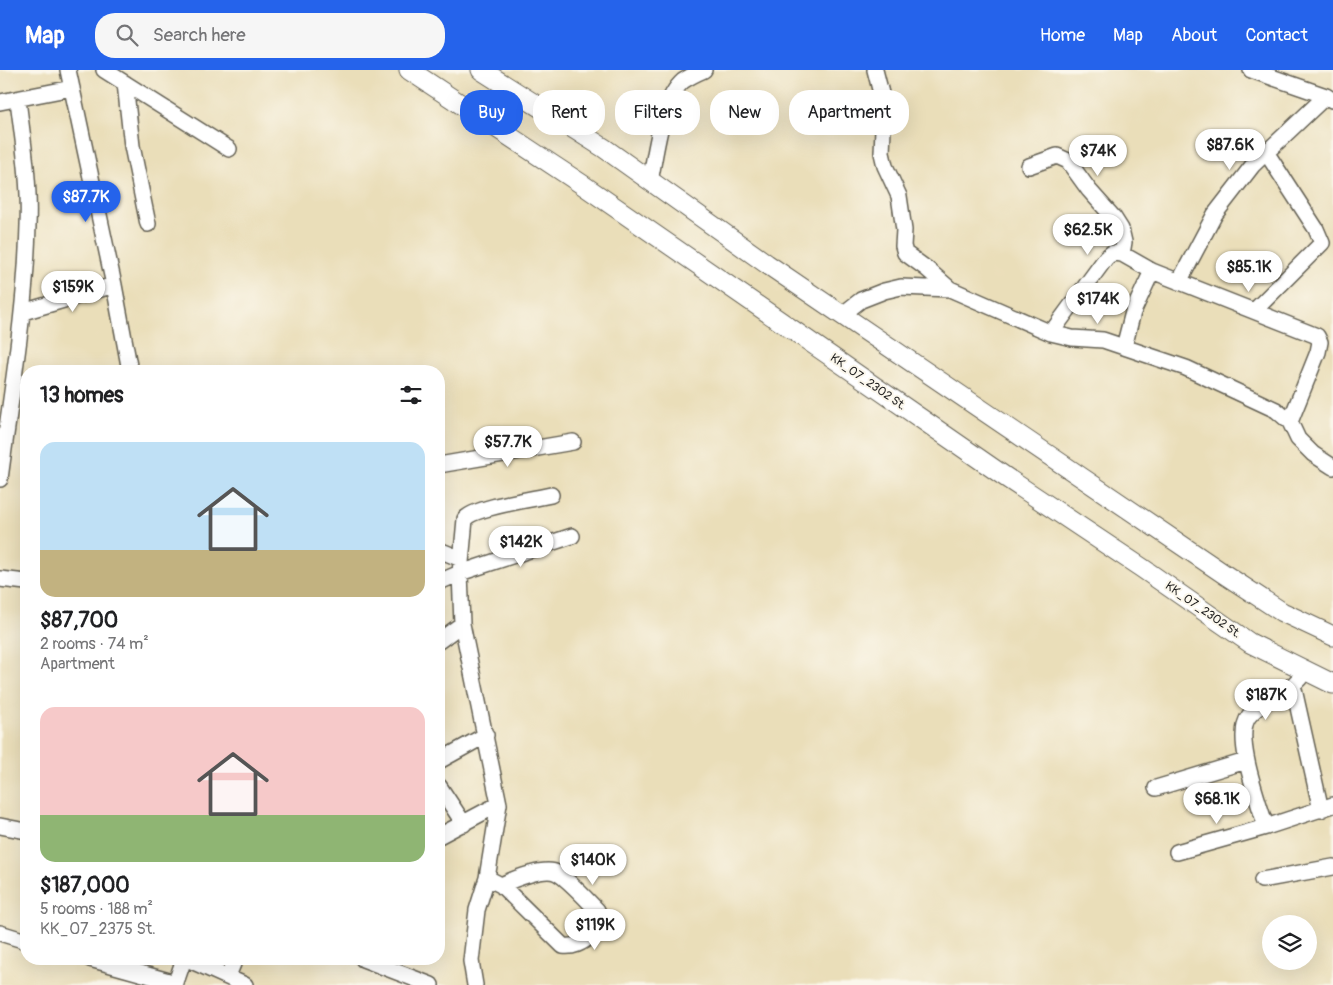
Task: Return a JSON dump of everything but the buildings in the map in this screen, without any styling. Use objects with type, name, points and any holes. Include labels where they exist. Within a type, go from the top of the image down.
[{"type":"main road","name":"KK_07_2302 St.","points":[[409,70],[583,185],[1300,678],[1333,684]]},
{"type":"main road","points":[[481,70],[604,148],[766,264],[1282,612],[1333,636]]},
{"type":"street","points":[[68,70],[114,285],[129,365]]},
{"type":"street","points":[[104,70],[229,149]]},
{"type":"street","points":[[650,181],[660,129],[670,100],[682,82],[704,70]]},
{"type":"street","points":[[875,70],[884,105],[881,130],[882,154],[885,166],[899,196],[905,253],[927,269],[950,290],[1051,333],[1072,338],[1103,340],[1186,368],[1276,410],[1290,422],[1298,439],[1313,454],[1333,467]]},
{"type":"street","points":[[1251,70],[1330,98]]},
{"type":"street","points":[[125,83],[132,146],[148,224]]},
{"type":"street","points":[[0,102],[72,88]]},
{"type":"street","points":[[1179,282],[1215,214],[1253,165],[1330,98]]},
{"type":"street","points":[[0,479],[1,458],[23,312],[28,223],[25,154],[18,100]]},
{"type":"street","points":[[1254,311],[1322,243],[1316,229],[1266,152]]},
{"type":"street","points":[[1029,166],[1057,156],[1068,161],[1121,229],[1124,242],[1122,254]]},
{"type":"street","points":[[1051,333],[1106,258],[1112,253],[1122,254],[1152,271],[1316,336],[1320,342],[1318,352],[1290,422]]},
{"type":"street","points":[[1124,347],[1133,312],[1152,271]]},
{"type":"street","points":[[23,312],[114,285]]},
{"type":"street","points":[[842,314],[861,300],[901,287],[950,290]]},
{"type":"street","points":[[445,464],[573,442]]},
{"type":"street","points":[[475,985],[471,961],[477,910],[494,882],[498,804],[486,736],[462,624],[460,566],[464,524],[469,514],[484,509],[551,496]]},
{"type":"street","points":[[445,577],[460,566],[572,536]]},
{"type":"street","points":[[445,555],[460,566]]},
{"type":"street","points":[[0,579],[20,581]]},
{"type":"street","points":[[445,636],[462,624]]},
{"type":"street","points":[[1177,852],[1266,827],[1327,808],[1300,678],[1255,710],[1245,724],[1246,761],[1266,827]]},
{"type":"street","points":[[445,758],[486,736]]},
{"type":"street","points":[[1156,788],[1246,761]]},
{"type":"street","points":[[445,795],[464,824]]},
{"type":"street","points":[[445,833],[498,804]]},
{"type":"street","points":[[0,826],[20,830]]},
{"type":"street","points":[[1262,880],[1333,867]]},
{"type":"street","points":[[545,871],[558,873],[597,910],[599,917],[598,925],[586,939],[570,947],[563,946],[494,882],[545,871]]},
{"type":"street","points":[[0,933],[20,939]]},
{"type":"street","points":[[110,965],[175,984],[183,965]]},
{"type":"street","points":[[200,965],[245,985]]},
{"type":"street","points":[[228,976],[233,965]]},
{"type":"street","points":[[379,965],[431,985]]}]
